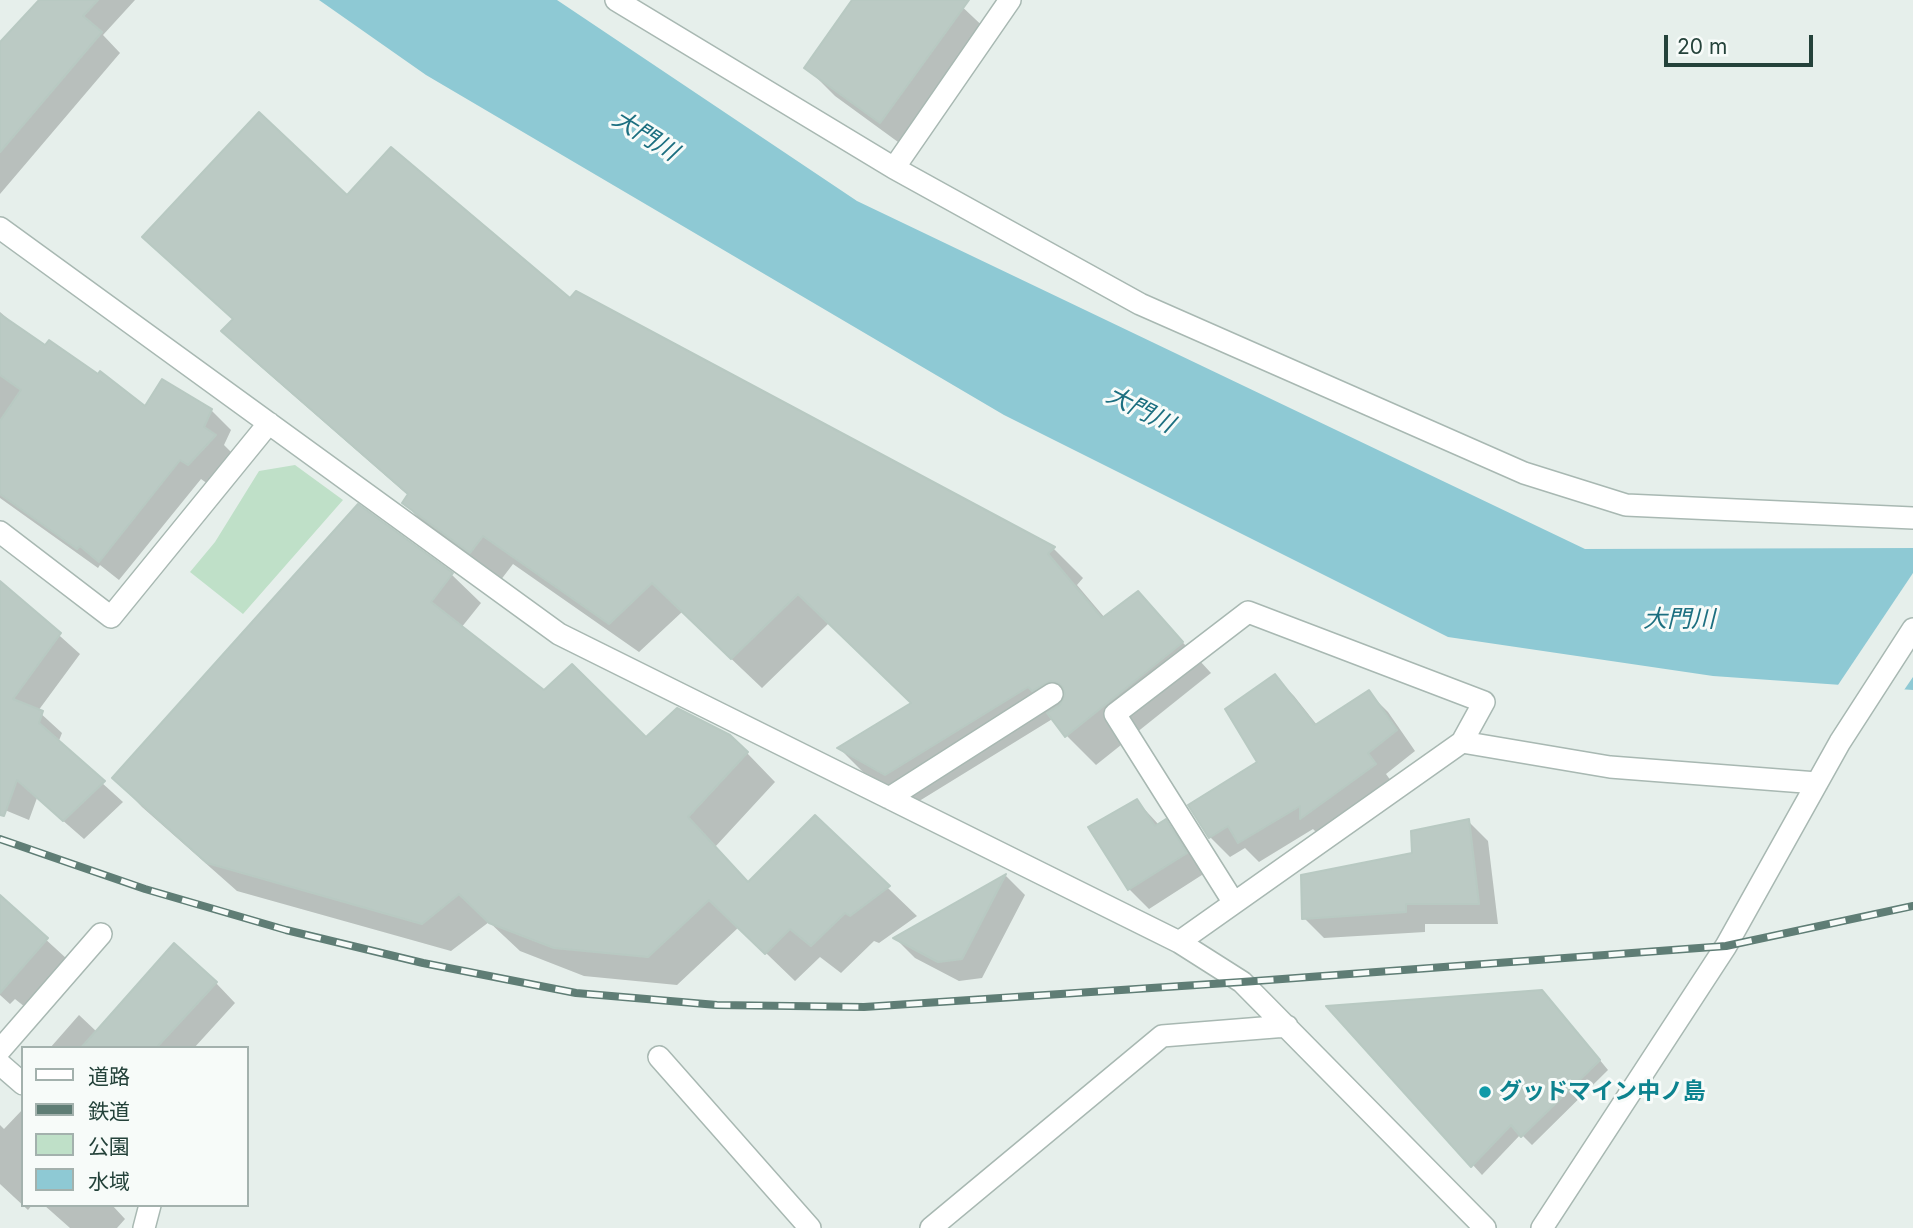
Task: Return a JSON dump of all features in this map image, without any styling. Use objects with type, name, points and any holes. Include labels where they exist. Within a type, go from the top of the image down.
[{"type":"street","points":[[616,0],[894,167],[1140,304],[1524,473],[1626,505],[1913,518]]},
{"type":"street","points":[[894,167],[1010,0]]},
{"type":"street","points":[[0,228],[559,634],[1179,942],[1242,982],[1485,1228]]},
{"type":"street","points":[[0,532],[111,617],[269,423]]},
{"type":"street","points":[[1179,942],[1462,742],[1484,702],[1248,612],[1115,714],[1234,903]]},
{"type":"street","points":[[1542,1228],[1726,946],[1840,742],[1913,629]]},
{"type":"street","points":[[889,798],[1052,694]]},
{"type":"street","points":[[1462,742],[1610,767],[1817,783]]},
{"type":"street","points":[[0,1050],[101,934]]},
{"type":"street","points":[[931,1228],[1162,1036],[1287,1026]]},
{"type":"street","points":[[659,1057],[810,1228]]},
{"type":"street","points":[[0,1064],[21,1082]]},
{"type":"street","points":[[144,1228],[149,1207]]},
{"type":"green space","points":[[295,465],[343,500],[243,614],[190,572],[215,542],[259,471]]},
{"type":"water","name":"大門川","points":[[319,0],[557,0],[857,201],[1585,549],[1913,548],[1913,690],[1713,676],[1448,637],[1004,415],[426,75]]},
{"type":"pier","points":[[1913,573],[1913,677],[1902,693],[1836,688]]},
{"type":"building","points":[[39,0],[98,0],[83,16],[102,32],[0,152],[0,42]]},
{"type":"building","points":[[852,0],[969,0],[880,123],[804,68]]},
{"type":"building","points":[[259,112],[347,195],[391,147],[570,298],[576,291],[1055,547],[1048,554],[1102,618],[1138,591],[1183,642],[1065,737],[1047,713],[1060,705],[1065,694],[1059,683],[1051,681],[1032,691],[1028,687],[885,775],[837,748],[911,703],[798,594],[731,659],[652,583],[609,624],[483,536],[470,553],[402,503],[408,494],[221,331],[233,319],[142,237]]},
{"type":"building","points":[[0,314],[45,345],[49,340],[98,374],[100,371],[145,406],[162,379],[212,409],[204,427],[216,435],[188,465],[180,460],[99,562],[80,546],[77,549],[0,494],[0,421],[21,390],[0,375]]},
{"type":"building","points":[[358,504],[453,573],[431,602],[544,690],[572,664],[646,737],[677,708],[730,735],[748,752],[688,817],[748,882],[815,815],[890,886],[850,916],[845,913],[811,946],[790,929],[765,954],[709,900],[648,957],[554,948],[489,923],[459,894],[422,924],[207,863],[112,778]]},
{"type":"building","points":[[0,581],[61,633],[13,699],[43,711],[39,723],[105,781],[63,821],[17,780],[4,816],[0,815]]},
{"type":"building","points":[[1275,674],[1315,725],[1369,690],[1397,730],[1368,753],[1376,764],[1300,819],[1300,806],[1238,843],[1228,826],[1209,838],[1188,805],[1257,762],[1225,709]]},
{"type":"building","points":[[1137,799],[1155,826],[1166,819],[1187,853],[1128,890],[1088,827]]},
{"type":"building","points":[[1469,819],[1479,904],[1406,904],[1406,912],[1302,919],[1301,875],[1412,853],[1411,831]]},
{"type":"building","points":[[1006,874],[962,959],[938,962],[893,938]]},
{"type":"building","points":[[0,895],[48,938],[0,993]]},
{"type":"building","points":[[174,943],[217,982],[158,1046],[83,1046]]},
{"type":"building","name":"グッドマイン中ノ島","points":[[1542,990],[1600,1060],[1521,1137],[1511,1125],[1471,1167],[1326,1006]]},
{"type":"railway","points":[[0,839],[145,889],[286,930],[423,963],[576,993],[717,1005],[864,1007],[1726,946],[1913,906]]},
{"type":"place","name":"グッドマイン中ノ島","points":[[1485,1092]]}]
